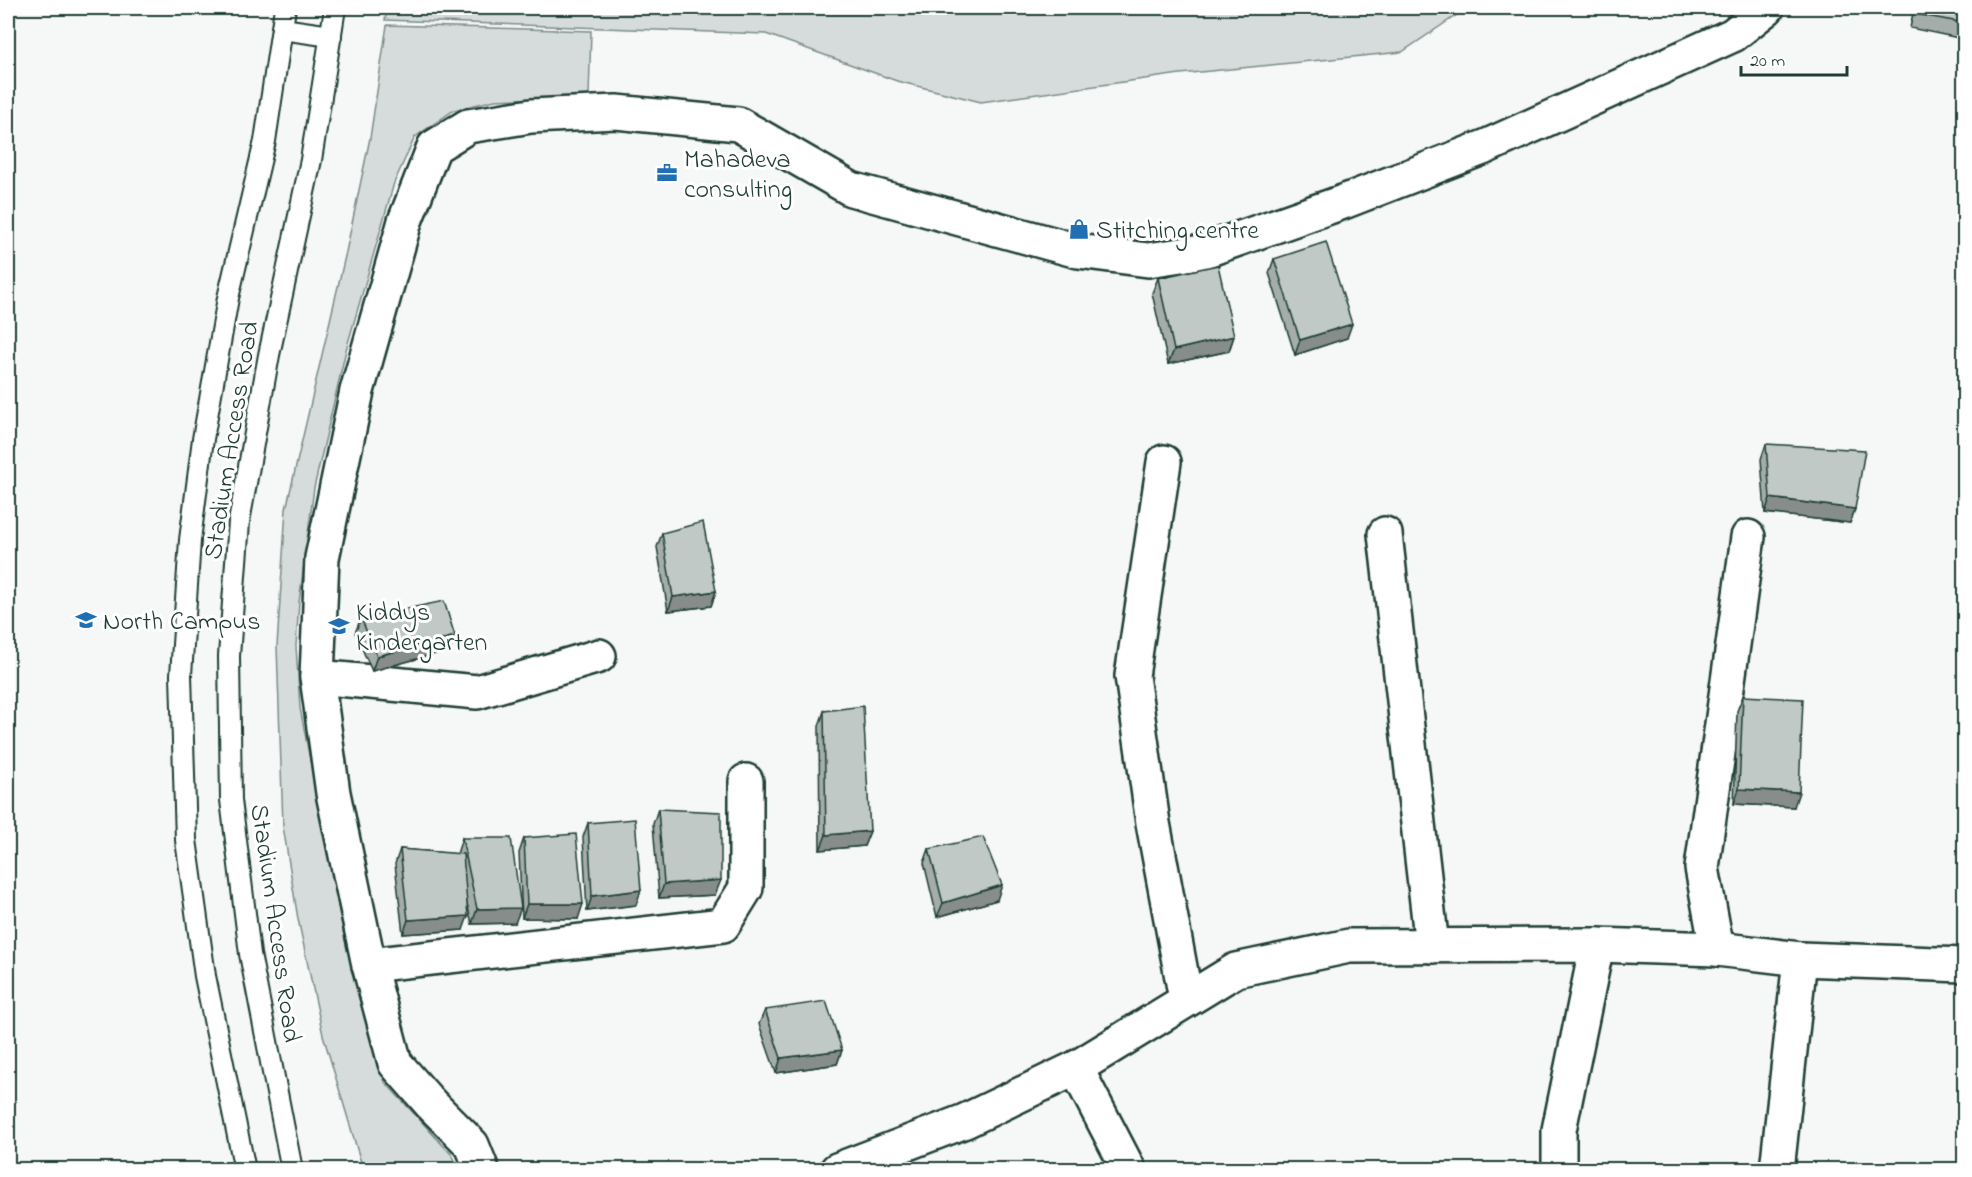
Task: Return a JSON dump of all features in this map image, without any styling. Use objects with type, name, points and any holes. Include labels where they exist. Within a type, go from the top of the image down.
[{"type":"street","points":[[482,1170],[472,1145],[395,1063],[369,965],[333,793],[317,677],[322,558],[357,391],[405,221],[434,147],[468,126],[531,116],[616,112],[738,124],[851,189],[1078,251],[1148,260],[1201,252],[1252,236],[1485,147],[1733,35],[1767,8]]},
{"type":"street","points":[[1164,462],[1132,676],[1153,823],[1186,999]]},
{"type":"street","points":[[1385,534],[1432,946]]},
{"type":"street","points":[[1717,949],[1702,868],[1748,537]]},
{"type":"street","points":[[317,677],[477,692],[599,656]]},
{"type":"street","points":[[369,965],[723,925],[746,888],[746,781]]},
{"type":"street","points":[[1559,1170],[1559,1130],[1597,945]]},
{"type":"street","points":[[837,1170],[964,1121],[1076,1068],[1236,970],[1349,946],[1597,945],[1717,949],[1800,959],[1965,965]]},
{"type":"street","points":[[1777,1170],[1800,959]]},
{"type":"street","points":[[1076,1068],[1129,1170]]},
{"type":"lane","name":"Stadium Access Road","points":[[245,1170],[206,976],[186,840],[181,675],[190,540],[203,439],[228,298],[265,141],[285,8]]},
{"type":"lane","name":"Stadium Access Road","points":[[292,1170],[250,954],[231,800],[229,656],[239,522],[269,356],[311,160],[335,8]]},
{"type":"lane","points":[[282,29],[331,36]]},
{"type":"shaded area","points":[[387,8],[1467,8],[1402,52],[1180,74],[981,102],[897,81],[766,34],[385,20]]},
{"type":"shaded area","points":[[387,25],[591,31],[589,96],[495,100],[454,110],[415,137],[394,183],[346,350],[314,488],[299,602],[296,646],[300,708],[344,936],[385,1082],[452,1155],[460,1169],[363,1169],[323,1035],[298,919],[283,826],[277,646],[286,509],[370,138]]},
{"type":"building","points":[[1917,8],[1965,8],[1965,23],[1915,14]]},
{"type":"building","points":[[1326,242],[1352,324],[1300,340],[1274,259]]},
{"type":"building","points":[[1218,265],[1234,336],[1174,350],[1158,278]]},
{"type":"building","points":[[1766,444],[1865,450],[1855,509],[1770,498]]},
{"type":"building","points":[[703,522],[716,591],[673,597],[662,533]]},
{"type":"building","points":[[444,601],[455,636],[377,656],[361,618]]},
{"type":"building","points":[[1743,696],[1803,699],[1799,792],[1739,789]]},
{"type":"building","points":[[863,706],[870,831],[826,835],[824,711]]},
{"type":"building","points":[[658,809],[721,812],[721,880],[664,884]]},
{"type":"building","points":[[635,819],[641,890],[592,896],[588,823]]},
{"type":"building","points":[[576,834],[583,904],[527,904],[524,838]]},
{"type":"building","points":[[983,837],[1002,885],[943,903],[929,849]]},
{"type":"building","points":[[462,838],[511,838],[521,908],[477,909]]},
{"type":"building","points":[[400,849],[463,854],[468,916],[408,920]]},
{"type":"building","points":[[826,1001],[842,1050],[781,1058],[765,1010]]},
{"type":"place","name":"Mahadeva consulting","points":[[667,173]]},
{"type":"place","name":"Stitching centre","points":[[1079,229]]},
{"type":"place","name":"North Campus","points":[[86,620]]},
{"type":"place","name":"Kiddys Kindergarten","points":[[339,626]]}]
